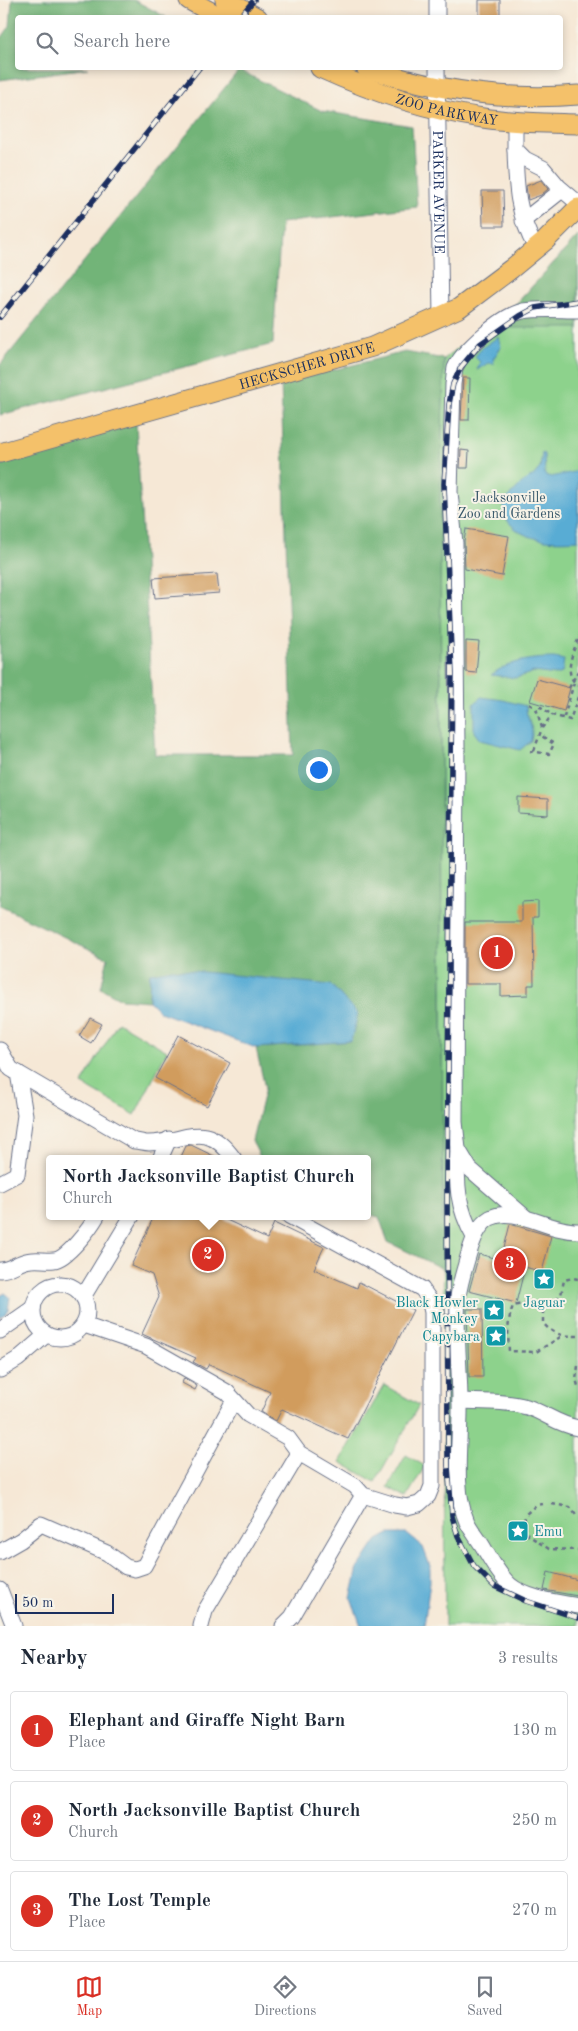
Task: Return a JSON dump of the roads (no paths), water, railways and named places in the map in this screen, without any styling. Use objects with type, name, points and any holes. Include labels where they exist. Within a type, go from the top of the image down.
[{"type":"main road","points":[[189,0],[216,15]]},
{"type":"main road","points":[[225,0],[252,15]]},
{"type":"main road","points":[[248,0],[266,15]]},
{"type":"main road","name":"ZOO PARKWAY","points":[[324,70],[356,84],[437,110],[484,119],[578,124]]},
{"type":"main road","name":"ZOO PARKWAY","points":[[373,70],[437,86],[511,97],[546,98],[578,96]]},
{"type":"main road","points":[[556,123],[578,132]]},
{"type":"main road","name":"HECKSCHER DRIVE","points":[[0,452],[372,347],[460,308],[536,248],[578,208]]},
{"type":"street","points":[[437,0],[437,15]]},
{"type":"street","name":"PARKER AVENUE","points":[[437,70],[441,317]]},
{"type":"street","points":[[515,122],[516,187],[526,230],[536,248]]},
{"type":"street","points":[[515,149],[525,159],[543,168],[562,190],[578,203]]},
{"type":"street","points":[[524,221],[562,190]]},
{"type":"street","points":[[474,1237],[464,1218],[457,1194],[458,1149],[455,1122],[456,641],[454,543],[450,492],[453,384],[456,368],[468,351],[483,334],[503,321],[521,311],[578,310]]},
{"type":"street","points":[[0,1050],[11,1069],[134,1141],[149,1143],[197,1134],[210,1137],[225,1147],[231,1155]]},
{"type":"street","points":[[0,1183],[18,1174],[25,1115],[18,1073]]},
{"type":"street","points":[[162,1155],[169,1140]]},
{"type":"street","points":[[458,1149],[470,1169],[525,1217],[545,1226],[578,1231]]},
{"type":"street","points":[[525,1217],[506,1215],[490,1218],[482,1226],[474,1237],[458,1296],[459,1473],[461,1504],[468,1524],[495,1567],[511,1586],[529,1594],[578,1606]]},
{"type":"street","points":[[0,1270],[34,1259],[53,1260],[62,1258],[70,1252],[94,1220]]},
{"type":"street","points":[[83,1296],[128,1220]]},
{"type":"street","points":[[84,1324],[146,1346],[227,1392],[248,1415],[288,1438],[299,1453],[355,1486],[363,1495],[407,1507],[419,1504],[428,1496],[432,1486],[432,1312],[429,1298],[422,1289],[296,1220]]},
{"type":"street","points":[[57,1284],[66,1285],[75,1288],[83,1296],[88,1311],[84,1324],[75,1334],[67,1338],[58,1339],[46,1334],[36,1325],[33,1317],[35,1299],[40,1292],[48,1287],[57,1284]]},
{"type":"street","points":[[0,1331],[33,1308]]},
{"type":"street","points":[[0,1370],[18,1359],[46,1334]]},
{"type":"street","points":[[0,1552],[21,1540],[41,1524],[107,1553],[126,1567],[135,1569],[144,1566],[234,1400]]},
{"type":"street","points":[[460,1401],[501,1402],[528,1408],[568,1426],[578,1428]]},
{"type":"street","points":[[201,1626],[210,1603],[299,1453]]},
{"type":"street","points":[[284,1626],[292,1617],[363,1495]]},
{"type":"street","points":[[0,1590],[14,1626]]},
{"type":"water","points":[[498,337],[501,347],[493,359],[494,364],[488,363],[477,370],[480,362],[475,357],[482,348]]},
{"type":"water","points":[[542,453],[544,454],[545,475],[551,477],[578,471],[578,540],[538,539],[520,532],[512,526],[505,516],[503,503],[540,468]]},
{"type":"water","points":[[554,658],[564,660],[562,673],[555,675],[534,672],[516,678],[491,675],[513,663]]},
{"type":"water","points":[[481,697],[526,706],[532,730],[531,741],[520,750],[480,740],[474,732],[474,704]]},
{"type":"water","points":[[173,969],[331,985],[358,1014],[351,1041],[256,1048],[160,1012],[149,1001],[150,973]]},
{"type":"water","points":[[5,1293],[10,1297],[8,1311],[0,1319],[0,1296]]},
{"type":"water","points":[[389,1534],[407,1534],[423,1547],[430,1566],[430,1582],[424,1626],[361,1626],[351,1598],[358,1568],[376,1541]]},
{"type":"railway","points":[[242,15],[254,0]]},
{"type":"railway","points":[[0,317],[197,70]]},
{"type":"railway","points":[[578,301],[535,308],[520,316],[480,344],[461,367],[453,384],[449,404],[444,484],[452,673],[447,1180],[448,1466],[452,1516],[458,1536],[474,1566],[494,1586],[526,1601],[578,1618]]},
{"type":"place","name":"Elephant and Giraffe Night Barn","points":[[497,953]]},
{"type":"place","name":"North Jacksonville Baptist Church","points":[[208,1255]]},
{"type":"place","name":"The Lost Temple","points":[[510,1264]]},
{"type":"place","name":"Jaguar","points":[[544,1279]]},
{"type":"place","name":"Black Howler Monkey","points":[[494,1310]]},
{"type":"place","name":"Capybara","points":[[496,1336]]},
{"type":"place","name":"Emu","points":[[518,1531]]},
{"type":"park label","name":"Jacksonville Zoo and Gardens","points":[[509,506]]}]
